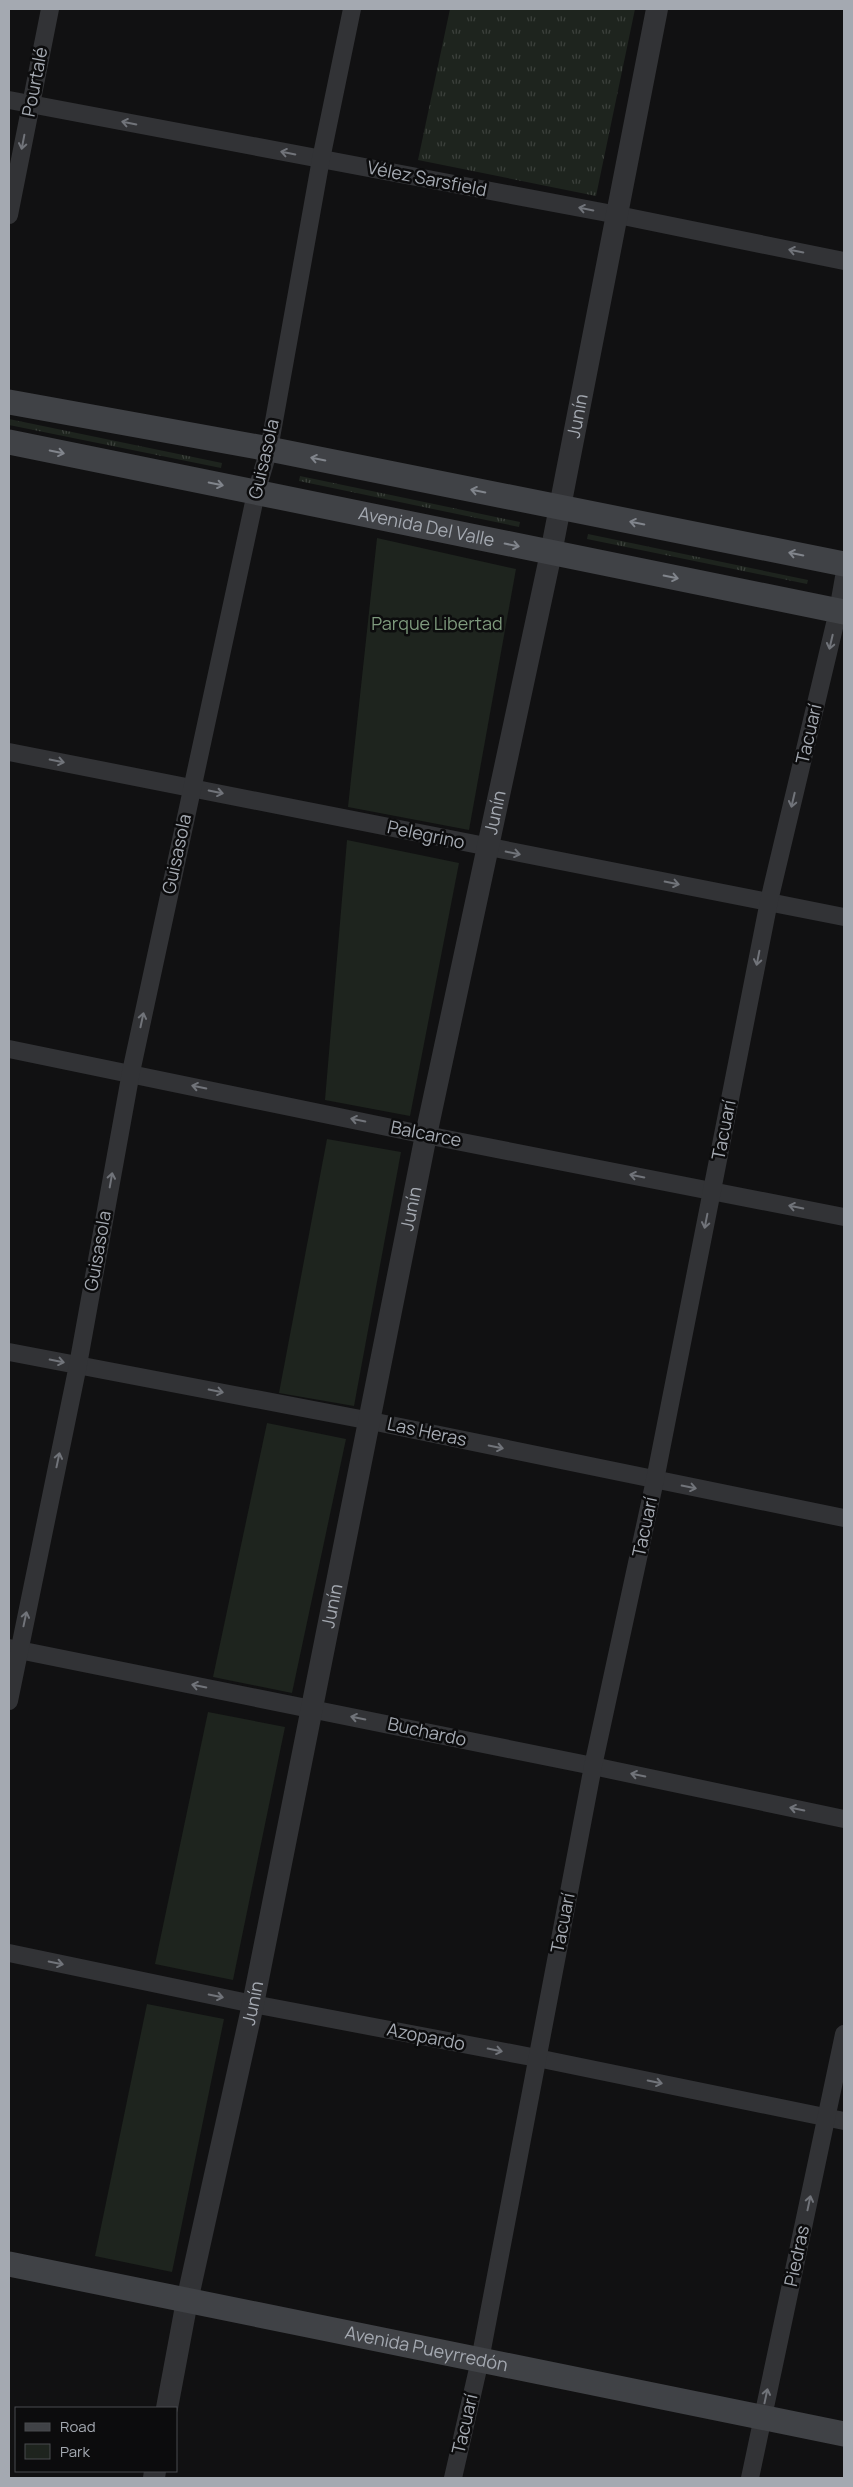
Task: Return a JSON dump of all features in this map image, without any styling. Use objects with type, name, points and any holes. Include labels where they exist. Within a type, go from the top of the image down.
[{"type":"main road","points":[[9,402],[268,449],[844,564]]},
{"type":"main road","name":"Avenida Del Valle","points":[[9,442],[841,611]]},
{"type":"main road","name":"Avenida Pueyrredón","points":[[9,2264],[844,2434]]},
{"type":"street","name":"Pourtalé","points":[[9,215],[50,9]]},
{"type":"street","name":"Guisasola","points":[[9,1701],[14,1649],[78,1365],[131,1072],[191,787],[256,493],[268,449],[321,159],[352,9]]},
{"type":"street","name":"Junín","points":[[167,2407],[187,2301],[253,2004],[310,1708],[371,1420],[426,1135],[551,552],[658,9]]},
{"type":"street","name":"Vélez Sarsfield","points":[[9,100],[618,215],[844,261]]},
{"type":"street","name":"Tacuarí","points":[[453,2478],[480,2360],[593,1766],[655,1480],[769,901],[841,611],[844,577]]},
{"type":"street","name":"Pelegrino","points":[[9,752],[844,917]]},
{"type":"street","name":"Balcarce","points":[[9,1049],[131,1072],[426,1135],[844,1217]]},
{"type":"street","name":"Las Heras","points":[[9,1352],[371,1420],[844,1518]]},
{"type":"street","name":"Buchardo","points":[[14,1649],[310,1708],[844,1819]]},
{"type":"street","name":"Azopardo","points":[[9,1953],[253,2004],[537,2058],[836,2119]]},
{"type":"street","name":"Piedras","points":[[750,2478],[762,2417],[836,2119],[844,2034]]},
{"type":"green space","points":[[450,9],[635,9],[596,196],[418,160]]},
{"type":"green space","points":[[9,419],[222,463],[221,468],[9,425]]},
{"type":"green space","points":[[300,476],[520,522],[519,527],[299,481]]},
{"type":"green space","points":[[588,534],[808,580],[807,584],[587,539]]},
{"type":"green space","name":"Parque Libertad","points":[[377,538],[516,569],[469,830],[348,807]]},
{"type":"green space","points":[[347,840],[459,863],[410,1116],[325,1100]]},
{"type":"green space","points":[[327,1139],[401,1152],[354,1406],[279,1393]]},
{"type":"green space","points":[[267,1423],[346,1439],[292,1693],[213,1677]]},
{"type":"green space","points":[[208,1712],[285,1727],[233,1980],[155,1964]]},
{"type":"green space","points":[[147,2004],[224,2019],[172,2272],[95,2256]]}]
